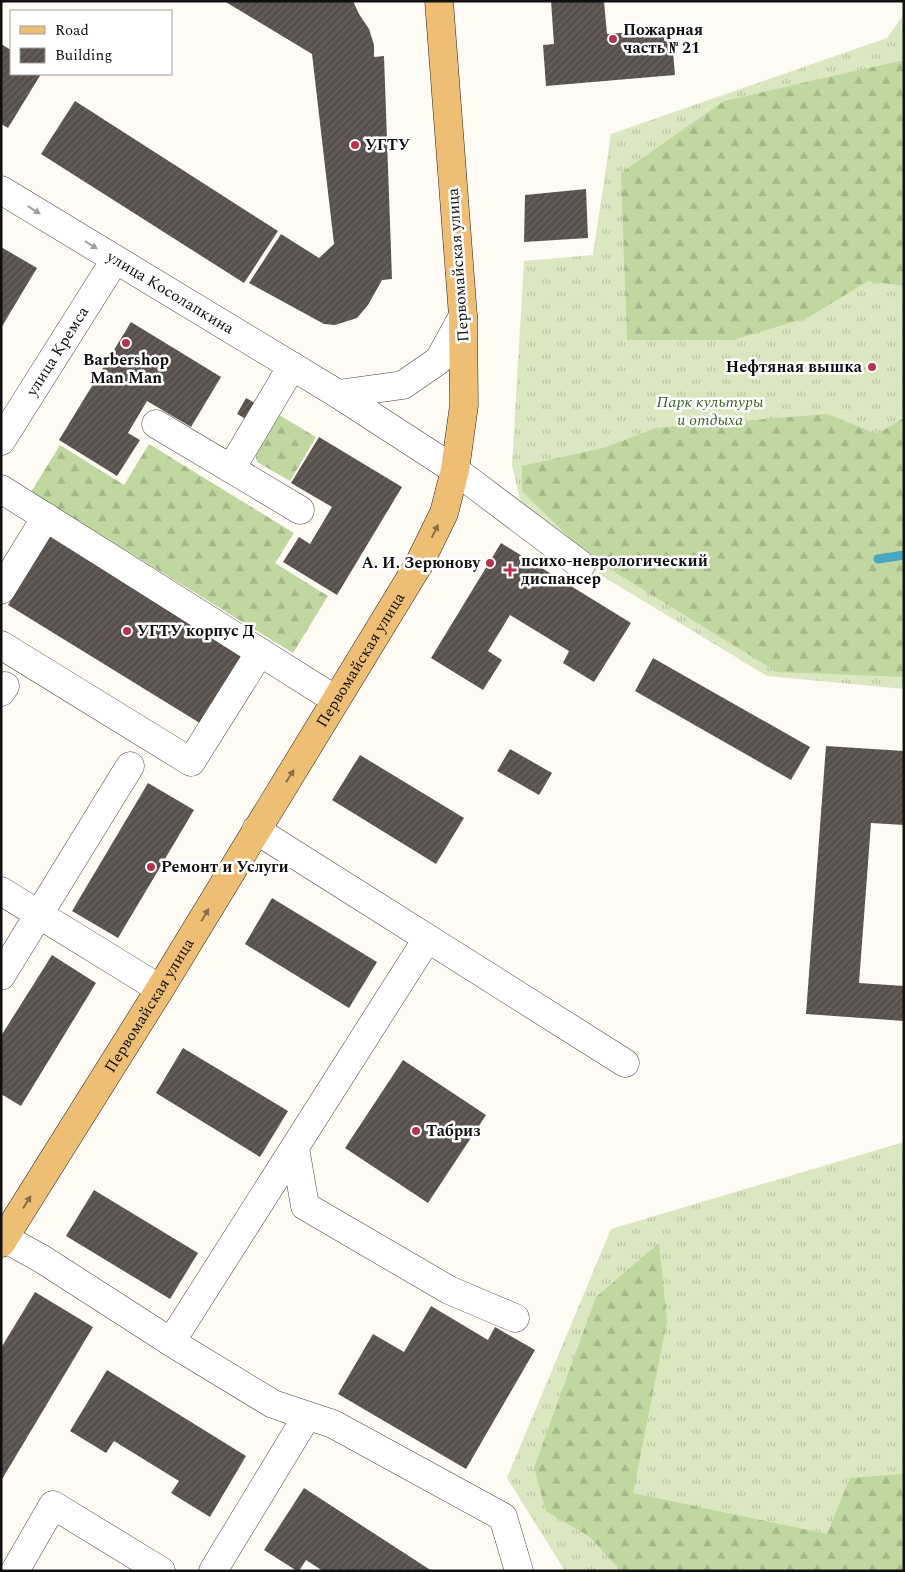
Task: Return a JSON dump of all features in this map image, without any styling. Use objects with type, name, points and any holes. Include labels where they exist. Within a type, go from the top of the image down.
[{"type":"main road","name":"Первомайская улица","points":[[3,1240],[160,989],[419,564],[444,513],[455,470],[464,404],[463,316],[439,1]]},
{"type":"street","name":"улица Косолапкина","points":[[1,190],[338,394],[455,470],[581,565]]},
{"type":"street","name":"улица Кремса","points":[[1,442],[115,260]]},
{"type":"street","points":[[338,394],[403,385],[439,360],[463,316]]},
{"type":"street","points":[[231,469],[292,366]]},
{"type":"street","points":[[156,424],[300,510]]},
{"type":"street","points":[[1,489],[336,700]]},
{"type":"street","points":[[1,590],[46,517]]},
{"type":"street","points":[[1,645],[191,762],[260,652]]},
{"type":"street","points":[[1,976],[130,766]]},
{"type":"street","points":[[256,830],[625,1063]]},
{"type":"street","points":[[1,891],[160,989]]},
{"type":"street","points":[[171,1342],[427,939]]},
{"type":"street","points":[[295,1148],[305,1206],[449,1290],[515,1318]]},
{"type":"street","points":[[3,1240],[42,1259],[171,1342],[273,1404],[333,1424],[503,1517],[519,1571]]},
{"type":"street","points":[[213,1571],[307,1416]]},
{"type":"street","points":[[15,1571],[53,1505],[161,1571]]},
{"type":"green space","name":"Парк культуры и отдыха","points":[[904,14],[904,689],[767,676],[599,574],[521,504],[512,465],[524,261],[593,255],[611,134],[887,38]]},
{"type":"green space","points":[[904,60],[904,286],[868,281],[809,317],[733,340],[627,340],[621,173],[724,101]]},
{"type":"green space","points":[[276,413],[316,437],[290,481],[257,462],[254,449]]},
{"type":"green space","points":[[827,414],[877,434],[904,418],[904,677],[777,672],[587,555],[522,491],[522,466],[603,448],[656,428]]},
{"type":"green space","points":[[149,444],[294,533],[275,563],[328,596],[293,653],[31,492],[60,445],[124,485]]},
{"type":"green space","points":[[904,1142],[904,1571],[565,1571],[507,1478],[611,1229]]},
{"type":"green space","points":[[659,1243],[667,1321],[633,1493],[827,1534],[850,1478],[904,1474],[904,1571],[621,1571],[590,1537],[546,1511],[534,1468],[596,1297]]},
{"type":"building","name":"УГТУ","points":[[224,1],[353,1],[369,29],[374,45],[374,57],[384,56],[392,279],[382,280],[368,305],[357,318],[335,325],[324,324],[249,283],[281,234],[319,258],[334,244],[312,54]]},
{"type":"building","name":"Пожарная часть № 21","points":[[551,1],[604,1],[607,34],[671,29],[675,75],[546,86],[543,45],[554,44]]},
{"type":"building","points":[[1,44],[10,49],[10,75],[40,75],[8,128],[1,124]]},
{"type":"building","points":[[75,101],[278,231],[244,283],[41,154]]},
{"type":"building","points":[[586,189],[588,238],[524,242],[525,195]]},
{"type":"building","points":[[1,247],[37,268],[1,328]]},
{"type":"building","points":[[131,322],[221,377],[191,427],[147,401],[128,433],[140,440],[117,476],[59,440]]},
{"type":"building","points":[[246,398],[255,403],[246,419],[237,414]]},
{"type":"building","points":[[319,437],[402,487],[337,595],[283,562],[299,537],[310,544],[332,507],[291,483]]},
{"type":"building","name":"УГТУ корпус Д","points":[[50,537],[245,656],[203,725],[8,605]]},
{"type":"building","points":[[501,543],[631,623],[594,682],[563,663],[569,651],[510,615],[488,651],[502,660],[483,690],[431,658]]},
{"type":"building","points":[[653,658],[810,747],[791,780],[635,691]]},
{"type":"building","points":[[826,746],[904,751],[904,825],[871,823],[859,983],[904,986],[904,1021],[806,1014]]},
{"type":"building","points":[[510,749],[552,773],[539,795],[497,771]]},
{"type":"building","points":[[360,755],[464,818],[436,864],[332,800]]},
{"type":"building","points":[[148,783],[194,810],[118,938],[72,911]]},
{"type":"building","points":[[272,898],[377,962],[349,1008],[245,944]]},
{"type":"building","points":[[52,955],[96,983],[21,1106],[1,1094],[1,1036]]},
{"type":"building","points":[[183,1048],[288,1111],[260,1157],[156,1093]]},
{"type":"building","name":"Табриз","points":[[403,1060],[486,1115],[428,1203],[345,1148]]},
{"type":"building","points":[[94,1190],[198,1253],[170,1299],[66,1236]]},
{"type":"building","points":[[35,1292],[93,1327],[1,1481],[1,1348]]},
{"type":"building","points":[[431,1306],[488,1340],[495,1327],[535,1350],[466,1469],[338,1394],[373,1334],[404,1352]]},
{"type":"building","points":[[107,1370],[246,1456],[210,1517],[171,1493],[179,1481],[114,1441],[106,1453],[70,1431]]},
{"type":"building","points":[[304,1488],[432,1571],[323,1571],[306,1560],[299,1571],[297,1571],[264,1550]]},
{"type":"waterway","points":[[878,559],[904,555]]},
{"type":"place","name":"Пожарная часть № 21","points":[[613,39]]},
{"type":"place","name":"УГТУ","points":[[355,145]]},
{"type":"place","name":"Barbershop Man Man","points":[[126,343]]},
{"type":"place","name":"Нефтяная вышка","points":[[872,367]]},
{"type":"place","name":"А. И. Зерюнову","points":[[490,563]]},
{"type":"place","name":"психо-неврологический диспансер","points":[[510,570]]},
{"type":"place","name":"УГТУ корпус Д","points":[[127,631]]},
{"type":"place","name":"Ремонт и Услуги","points":[[151,867]]},
{"type":"place","name":"Табриз","points":[[416,1131]]}]
